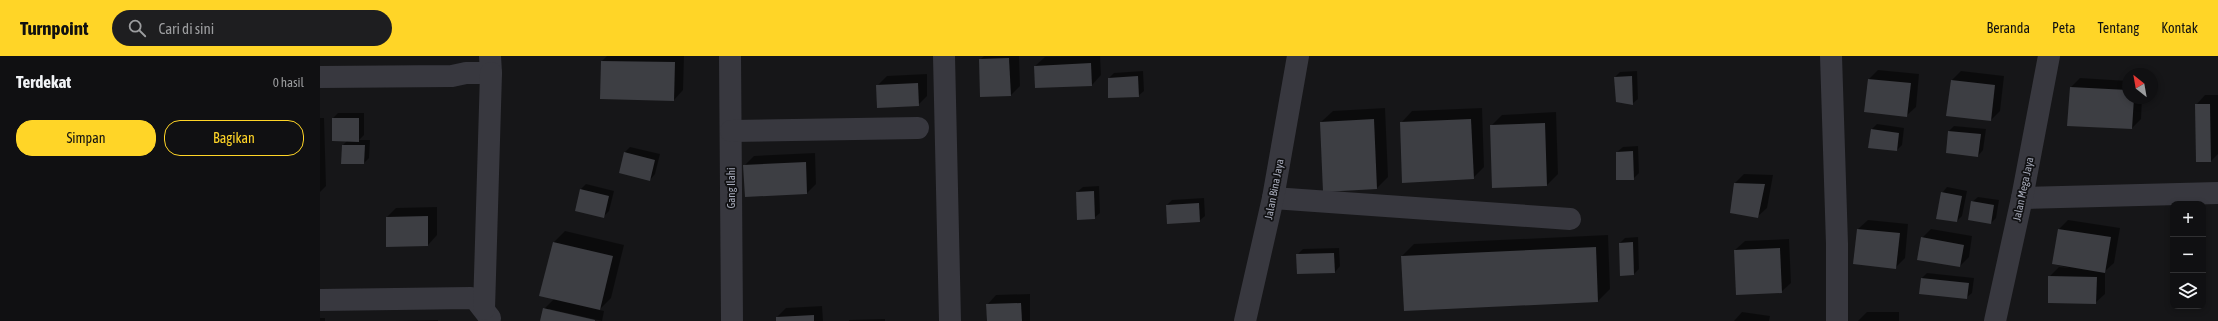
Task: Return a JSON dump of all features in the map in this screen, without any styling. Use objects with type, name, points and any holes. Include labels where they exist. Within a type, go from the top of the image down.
[{"type":"street","name":"Gang Ilahi","points":[[730,56],[732,321]]},
{"type":"street","points":[[944,56],[950,321]]},
{"type":"street","name":"Jalan Bina Jaya","points":[[1245,321],[1273,198],[1298,56]]},
{"type":"street","points":[[1831,56],[1837,244],[1837,321]]},
{"type":"street","name":"Jalan Mega Jaya","points":[[1995,321],[2022,198],[2049,56]]},
{"type":"street","points":[[320,77],[452,76],[466,73],[491,64],[487,315]]},
{"type":"street","points":[[731,131],[918,128]]},
{"type":"street","points":[[2022,198],[2218,193]]},
{"type":"street","points":[[1273,198],[1570,219]]},
{"type":"street","points":[[320,300],[471,298],[476,300],[487,315]]},
{"type":"building","points":[[1009,58],[1011,96],[980,97],[979,59]]},
{"type":"building","points":[[601,61],[675,62],[674,101],[600,99]]},
{"type":"building","points":[[1091,63],[1092,86],[1035,88],[1034,66]]},
{"type":"building","points":[[1138,76],[1139,97],[1108,98],[1108,78]]},
{"type":"building","points":[[1632,76],[1633,105],[1616,102],[1614,77]]},
{"type":"building","points":[[1868,79],[1911,83],[1907,117],[1864,112]]},
{"type":"building","points":[[1951,80],[1995,85],[1991,121],[1946,116]]},
{"type":"building","points":[[918,83],[919,106],[877,108],[876,85]]},
{"type":"building","points":[[2070,87],[2122,90],[2122,104],[2134,104],[2132,129],[2067,126]]},
{"type":"building","points":[[2195,104],[2210,104],[2211,162],[2196,162]]},
{"type":"building","points":[[332,118],[359,118],[359,142],[332,141]]},
{"type":"building","points":[[1374,119],[1377,189],[1323,192],[1320,122]]},
{"type":"building","points":[[1471,119],[1474,179],[1402,183],[1400,122]]},
{"type":"building","points":[[1545,123],[1547,186],[1492,188],[1490,125]]},
{"type":"building","points":[[1871,129],[1899,133],[1897,151],[1868,148]]},
{"type":"building","points":[[1948,131],[1981,134],[1978,157],[1946,153]]},
{"type":"building","points":[[342,145],[365,145],[364,164],[341,164]]},
{"type":"building","points":[[1633,151],[1634,180],[1616,180],[1616,152]]},
{"type":"building","points":[[624,152],[655,160],[650,181],[619,173]]},
{"type":"building","points":[[806,162],[807,194],[745,197],[743,165]]},
{"type":"building","points":[[1734,183],[1765,184],[1758,218],[1730,213]]},
{"type":"building","points":[[580,189],[609,196],[604,218],[575,211]]},
{"type":"building","points":[[1094,191],[1095,219],[1077,220],[1076,192]]},
{"type":"building","points":[[1941,192],[1962,196],[1957,222],[1936,219]]},
{"type":"building","points":[[1971,201],[1994,205],[1991,224],[1968,220]]},
{"type":"building","points":[[1199,203],[1200,222],[1167,224],[1166,205]]},
{"type":"building","points":[[428,216],[428,246],[386,247],[386,217]]},
{"type":"building","points":[[1857,229],[1900,233],[1896,269],[1853,264]]},
{"type":"building","points":[[2058,229],[2111,237],[2105,273],[2052,264]]},
{"type":"building","points":[[1921,237],[1964,245],[1960,267],[1917,260]]},
{"type":"building","points":[[553,242],[613,256],[600,310],[539,296]]},
{"type":"building","points":[[1633,242],[1634,275],[1620,276],[1619,243]]},
{"type":"building","points":[[1596,247],[1598,302],[1404,311],[1401,256]]},
{"type":"building","points":[[1780,248],[1782,293],[1736,295],[1734,250]]},
{"type":"building","points":[[1334,253],[1335,273],[1297,274],[1296,254]]},
{"type":"building","points":[[2048,276],[2097,277],[2096,304],[2048,303]]},
{"type":"building","points":[[1921,278],[1969,283],[1967,299],[1919,294]]},
{"type":"building","points":[[1021,303],[1022,321],[987,321],[986,304]]},
{"type":"building","points":[[543,308],[595,320],[595,321],[540,321]]},
{"type":"building","points":[[814,315],[814,321],[776,321],[776,317]]}]
